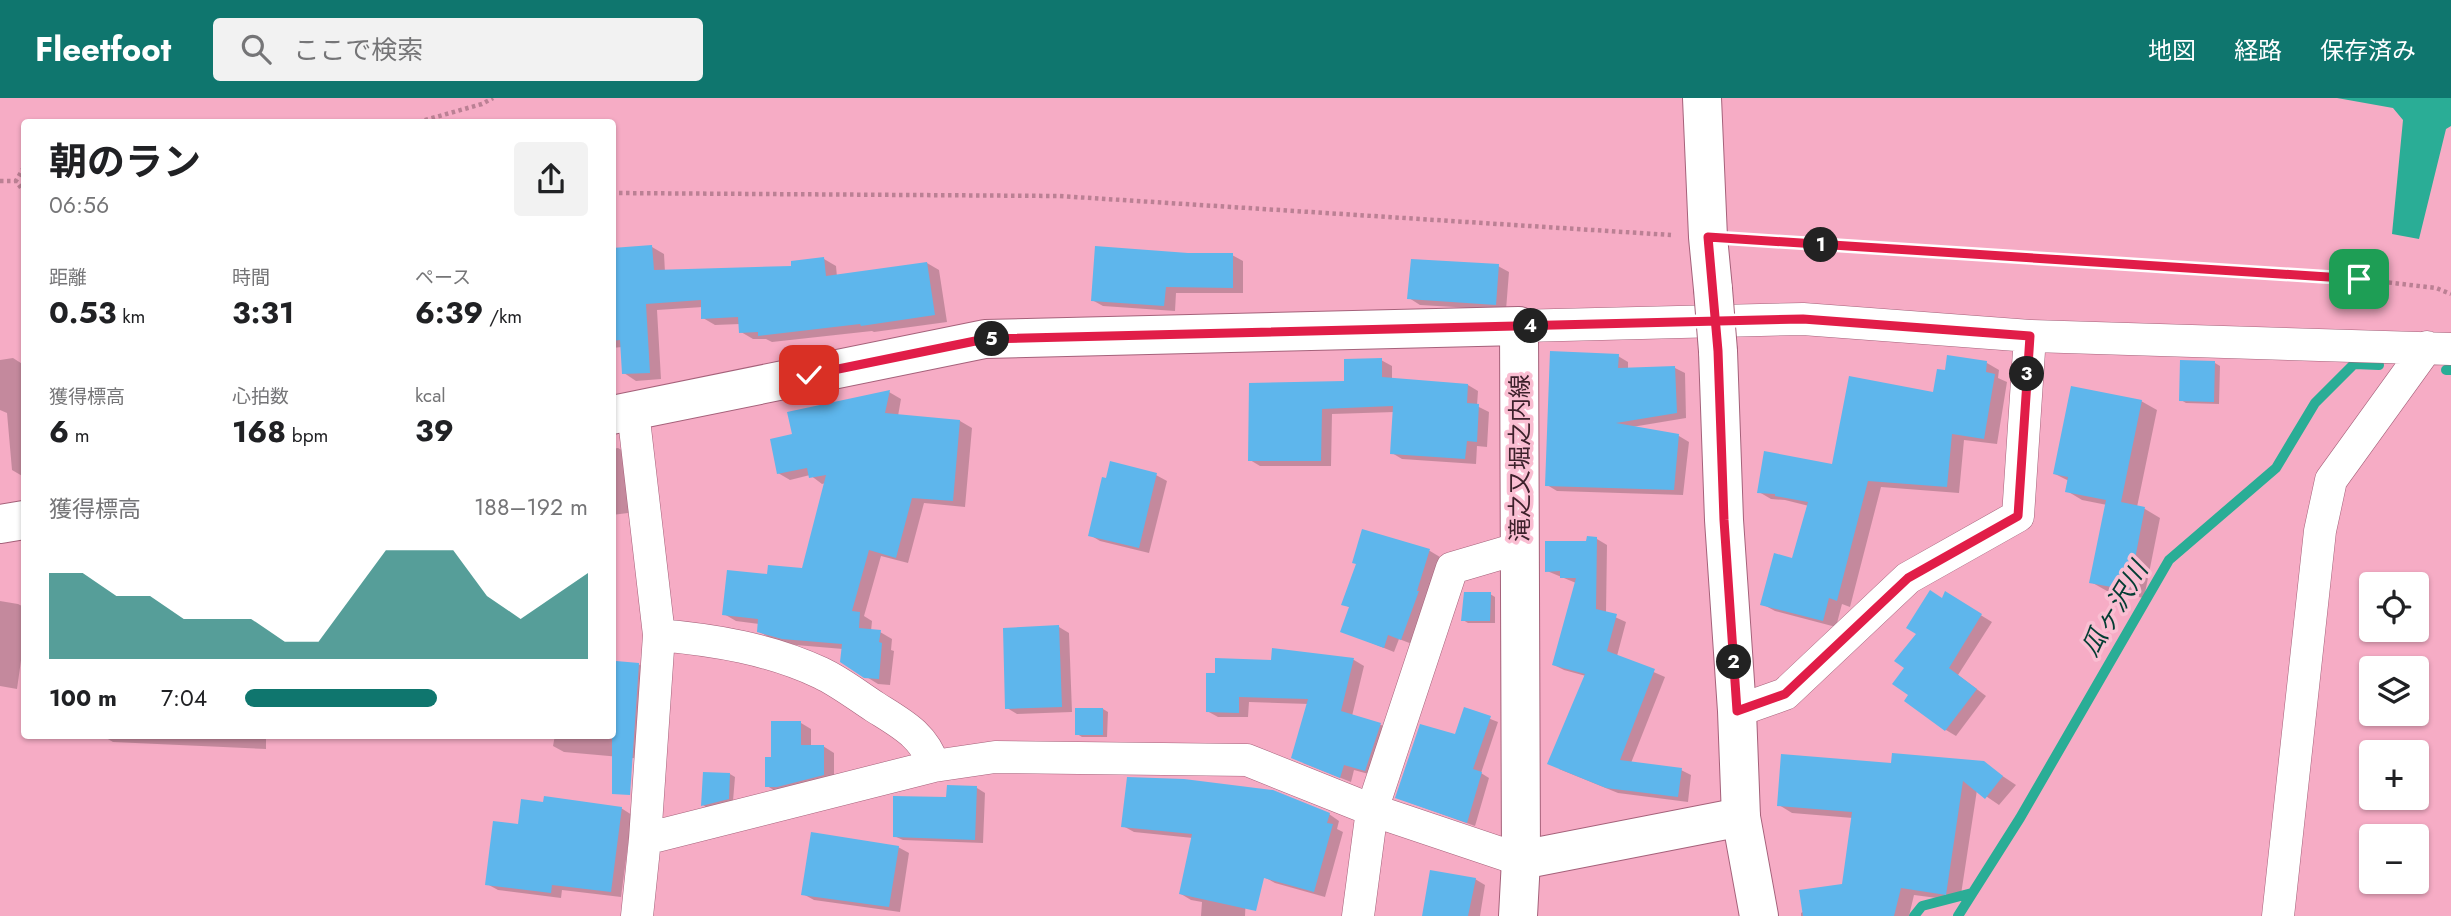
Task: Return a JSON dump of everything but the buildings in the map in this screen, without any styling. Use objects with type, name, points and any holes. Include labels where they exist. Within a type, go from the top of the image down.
[{"type":"main road","points":[[1703,98],[1741,817],[1759,916]]},
{"type":"main road","points":[[623,413],[985,339],[1519,327]]},
{"type":"main road","name":"滝之又堀之内線","points":[[1518,916],[1521,860],[1519,327]]},
{"type":"main road","points":[[0,524],[21,520]]},
{"type":"main road","points":[[1521,860],[1741,817]]},
{"type":"street","points":[[1519,327],[1803,319],[2030,336],[2439,348]]},
{"type":"street","points":[[1737,711],[1785,694],[1908,578],[2018,516],[2030,336]]},
{"type":"street","points":[[2278,916],[2320,531],[2331,480],[2387,399],[2439,348]]},
{"type":"street","points":[[623,413],[659,635],[645,839],[636,916]]},
{"type":"street","points":[[1358,916],[1372,810],[1452,568],[1520,548]]},
{"type":"street","points":[[659,635],[698,638],[756,649],[822,673],[905,726],[928,748],[934,766]]},
{"type":"street","points":[[645,839],[934,766],[996,757],[1247,760],[1372,810],[1521,860]]},
{"type":"path","points":[[429,119],[482,104],[493,98]]},
{"type":"path","points":[[16,181],[21,172]]},
{"type":"path","points":[[0,181],[21,181]]},
{"type":"path","points":[[16,181],[21,188]]},
{"type":"path","points":[[616,193],[1059,196],[1708,228],[2359,279],[2436,288],[2451,294]]},
{"type":"shaded area","points":[[2337,98],[2451,98],[2451,126],[2446,129],[2419,239],[2392,234],[2403,120],[2393,108]]},
{"type":"waterway","name":"瓜ヶ沢川","points":[[1958,916],[2020,818],[2169,560],[2276,468],[2315,403],[2354,364],[2379,365]]},
{"type":"waterway","points":[[2446,370],[2451,370]]},
{"type":"waterway","points":[[1914,916],[1922,906],[1972,893]]},
{"type":"route","points":[[809,375],[985,339],[1519,327],[1709,322],[1803,319],[2030,336],[2018,516],[1908,578],[1785,694],[1737,711],[1724,520],[1718,351],[1713,289],[1708,237],[2359,279]]}]
